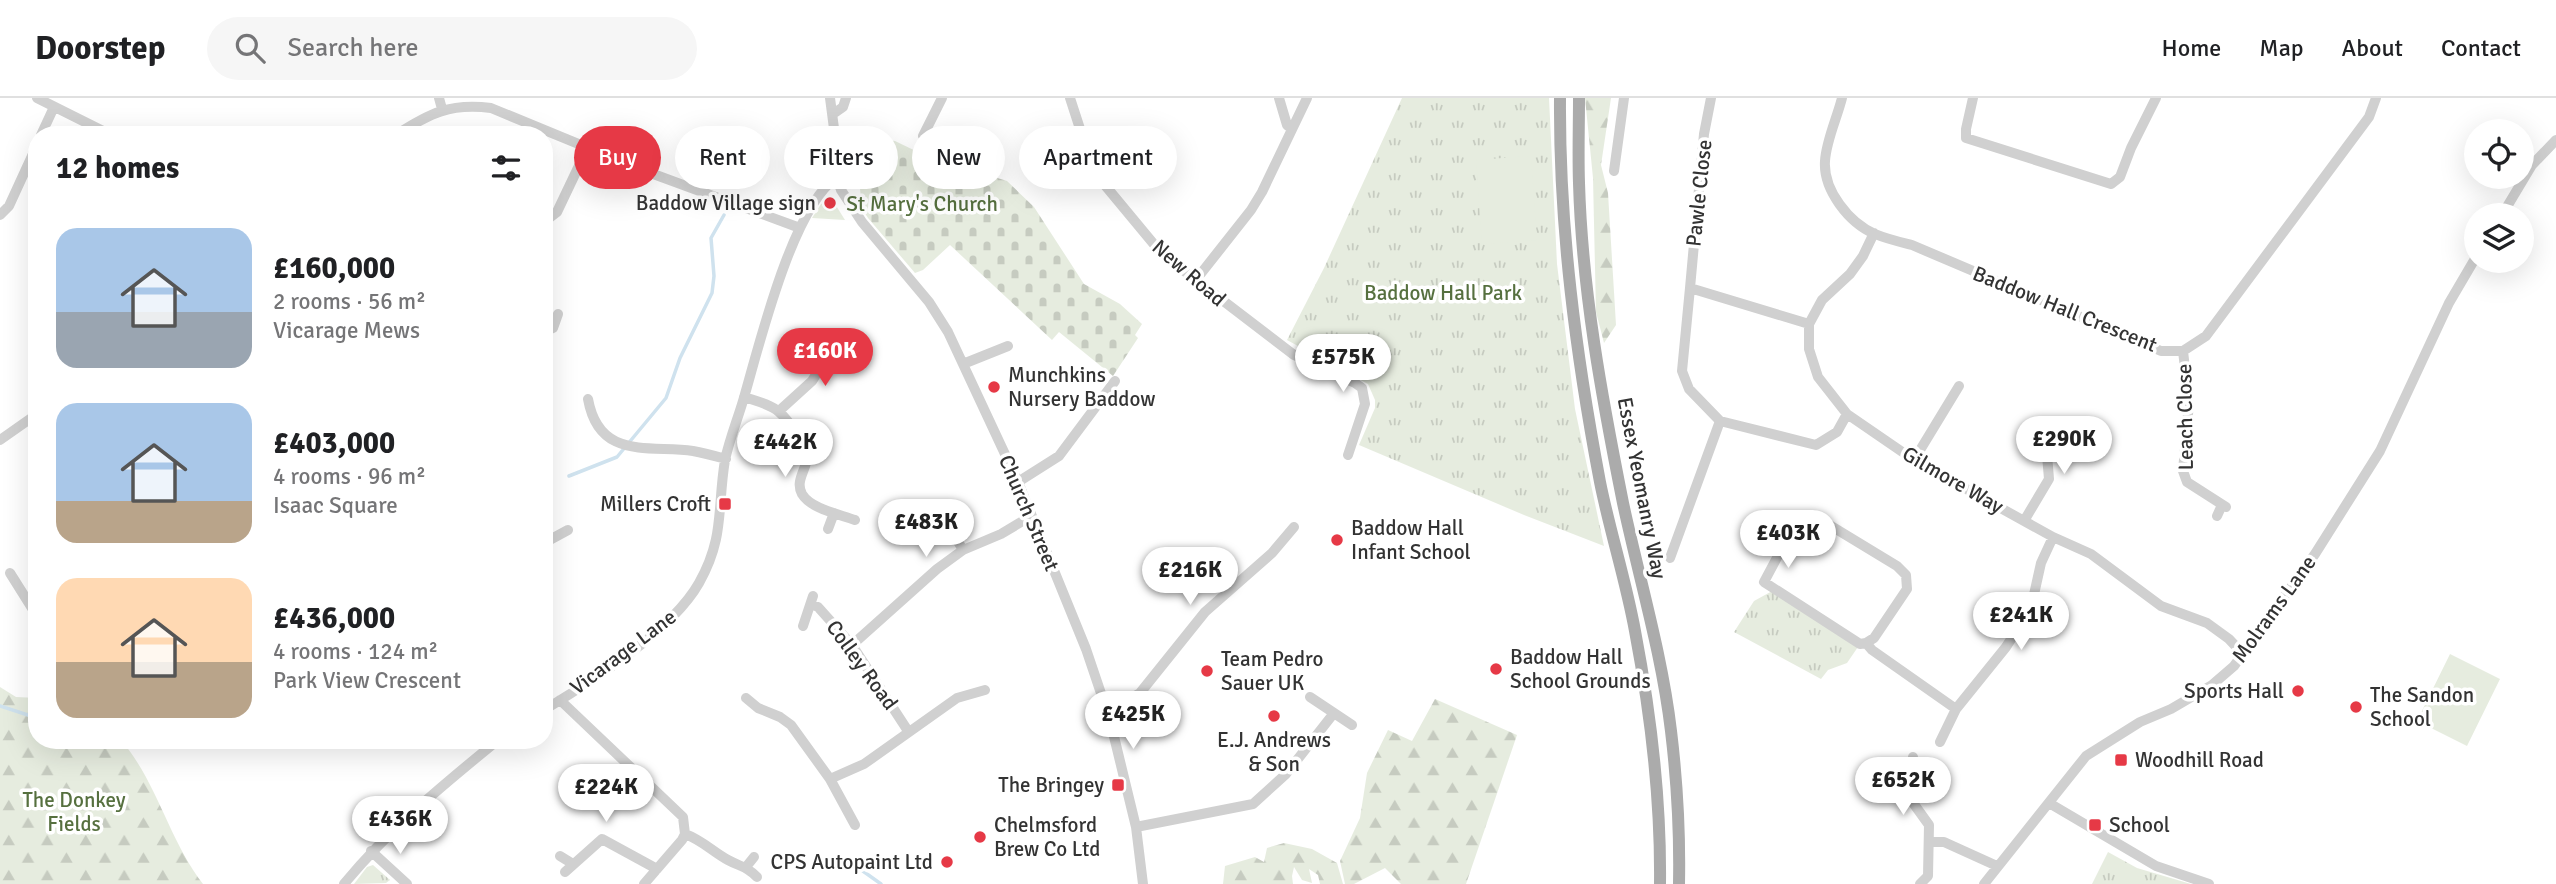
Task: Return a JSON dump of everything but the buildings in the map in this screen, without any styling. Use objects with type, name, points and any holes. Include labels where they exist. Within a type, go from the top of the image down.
[{"type":"main road","name":"Essex Yeomanry Way","points":[[1560,98],[1559,158],[1569,291],[1600,484],[1635,630],[1653,741],[1661,824],[1660,884]]},
{"type":"main road","name":"Essex Yeomanry Way","points":[[1579,98],[1579,183],[1587,287],[1623,502],[1671,730],[1680,845],[1679,884]]},
{"type":"street","points":[[37,98],[93,126]]},
{"type":"street","points":[[439,98],[442,109]]},
{"type":"street","points":[[830,98],[834,126]]},
{"type":"street","points":[[833,114],[843,107],[846,98]]},
{"type":"street","points":[[928,126],[942,98]]},
{"type":"street","name":"New Road","points":[[1070,98],[1094,172],[1162,254],[1294,355],[1362,388],[1364,404],[1348,455]]},
{"type":"street","points":[[1279,98],[1287,125],[1292,128]]},
{"type":"street","points":[[1195,281],[1251,210],[1307,98]]},
{"type":"street","points":[[1614,171],[1625,98]]},
{"type":"street","name":"Pawle Close","points":[[1711,98],[1704,134],[1682,371],[1689,389],[1720,421]]},
{"type":"street","name":"Baddow Hall Crescent","points":[[1842,98],[1825,159],[1825,176],[1834,195],[1848,214],[1874,233],[1912,245],[2161,351],[2183,351],[2206,336],[2369,117],[2376,98]]},
{"type":"street","points":[[1973,98],[1966,138],[2111,184],[2120,177],[2156,98]]},
{"type":"street","points":[[410,126],[442,109],[466,105],[491,108],[533,126]]},
{"type":"street","points":[[45,126],[54,107]]},
{"type":"street","points":[[553,134],[574,143]]},
{"type":"street","points":[[2509,203],[2532,165],[2556,140]]},
{"type":"street","points":[[0,215],[9,206],[28,165]]},
{"type":"street","points":[[553,215],[574,176]]},
{"type":"street","points":[[661,177],[800,228]]},
{"type":"street","name":"Vicarage Lane","points":[[553,704],[622,657],[676,614],[698,586],[715,548],[720,525],[726,459],[768,318],[806,214],[825,189]]},
{"type":"street","name":"Church Street","points":[[841,189],[862,222],[929,302],[948,332],[1018,482],[1091,662],[1107,712],[1136,827],[1143,884]]},
{"type":"street","points":[[1690,288],[1809,324],[1822,300],[1850,274],[1863,256],[1874,233]]},
{"type":"street","name":"Molrams Lane","points":[[1984,884],[2086,756],[2140,722],[2171,709],[2212,685],[2234,666],[2315,554],[2380,450],[2449,303],[2467,273]]},
{"type":"street","points":[[553,328],[558,314]]},
{"type":"street","name":"Gilmore Way","points":[[1809,324],[1809,349],[1818,377],[1847,414],[1914,460],[2053,537],[2091,554],[2161,606],[2207,623],[2229,639],[2243,654]]},
{"type":"street","points":[[779,411],[807,387],[824,362],[821,343]]},
{"type":"street","points":[[963,364],[1008,346]]},
{"type":"street","name":"Leach Close","points":[[2183,351],[2189,403],[2183,471],[2188,482],[2224,506],[2217,516]]},
{"type":"street","points":[[1018,482],[1059,456],[1115,381]]},
{"type":"street","points":[[1914,460],[1952,390]]},
{"type":"street","points":[[1107,393],[1115,403]]},
{"type":"street","points":[[744,397],[779,411],[796,435],[806,454],[807,461],[800,478],[801,493],[808,502],[855,520]]},
{"type":"street","points":[[587,407],[602,430],[625,446],[694,451],[726,459]]},
{"type":"street","points":[[1670,558],[1720,421],[1816,445],[1837,432],[1847,414]]},
{"type":"street","points":[[0,440],[28,420]]},
{"type":"street","points":[[2024,521],[2049,480],[2047,455],[2027,442]]},
{"type":"street","points":[[828,529],[834,513]]},
{"type":"street","points":[[1813,515],[1898,566],[1906,575],[1907,589],[1874,638],[1866,643],[1860,644],[1764,582],[1796,522],[1804,517],[1813,515]]},
{"type":"street","points":[[852,645],[937,569],[963,550],[1001,534],[1031,516]]},
{"type":"street","points":[[1107,712],[1140,693],[1205,612],[1272,553],[1294,527]]},
{"type":"street","points":[[950,528],[963,550]]},
{"type":"street","points":[[553,535],[560,529]]},
{"type":"street","points":[[1940,742],[1956,709],[2006,647],[2031,608],[2041,563],[2053,537]]},
{"type":"street","points":[[10,573],[28,602]]},
{"type":"street","name":"Colley Road","points":[[803,626],[812,600],[852,645],[908,731]]},
{"type":"street","points":[[1866,643],[1956,709]]},
{"type":"street","points":[[830,779],[864,764],[957,698],[985,691]]},
{"type":"street","points":[[1310,697],[1352,725]]},
{"type":"street","points":[[746,698],[758,708],[791,725],[830,779],[855,825]]},
{"type":"street","points":[[560,700],[683,817],[685,834],[644,884]]},
{"type":"street","points":[[1136,827],[1251,799],[1281,780],[1334,713]]},
{"type":"street","points":[[344,884],[371,851],[430,796],[487,749]]},
{"type":"street","points":[[1913,757],[1912,800],[1929,825],[1928,876],[1920,884]]},
{"type":"street","points":[[2049,803],[2156,866],[2209,884]]},
{"type":"street","points":[[685,834],[700,839],[729,861],[746,867],[757,877]]},
{"type":"street","points":[[560,856],[569,868],[602,839],[657,869]]},
{"type":"street","points":[[1929,842],[1944,842],[1997,866]]},
{"type":"street","points":[[371,851],[407,884]]},
{"type":"street","points":[[746,867],[754,858]]},
{"type":"green space","name":"Baddow Hall Park","points":[[1402,98],[1549,98],[1557,264],[1575,409],[1604,546],[1359,445],[1375,408],[1375,400],[1368,384],[1287,340],[1324,268]]},
{"type":"green space","points":[[1585,98],[1611,98],[1601,165],[1608,193],[1616,325],[1604,343],[1596,312],[1593,178]]},
{"type":"green space","name":"St Mary's Church","points":[[898,142],[912,149],[912,189],[1005,189],[1007,181],[1034,207],[1084,284],[1120,304],[1142,324],[1135,335],[1138,338],[1113,376],[1059,332],[1052,340],[950,245],[923,270],[915,273],[868,218],[857,201],[861,199],[860,189],[898,189]]},
{"type":"green space","points":[[1531,156],[1537,240],[1482,244],[1476,160]]},
{"type":"green space","points":[[829,200],[835,204],[845,220],[812,218],[821,204]]},
{"type":"green space","points":[[1774,590],[1860,644],[1847,663],[1828,670],[1821,679],[1734,632],[1754,601]]},
{"type":"green space","points":[[2450,654],[2500,679],[2467,746],[2417,721]]},
{"type":"green space","name":"The Donkey Fields","points":[[0,687],[16,697],[28,698],[28,749],[128,749],[144,774],[191,867],[203,884],[0,884]]},
{"type":"green space","points":[[1435,699],[1517,735],[1466,884],[1401,884],[1385,868],[1354,884],[1345,884],[1340,861],[1360,818],[1367,773],[1388,730],[1412,741]]},
{"type":"green space","points":[[1284,843],[1312,849],[1337,863],[1343,884],[1320,884],[1318,875],[1309,869],[1312,883],[1302,880],[1294,867],[1293,884],[1223,884],[1225,866],[1255,857],[1264,862],[1267,848]]},
{"type":"green space","points":[[2108,852],[2137,868],[2191,884],[2092,884]]},
{"type":"green space","points":[[373,865],[390,880],[386,883],[354,884],[367,867]]},
{"type":"waterway","points":[[569,476],[617,457],[666,398],[680,358],[712,293],[714,276],[711,238],[724,215]]},
{"type":"waterway","points":[[0,706],[28,715]]},
{"type":"waterway","points":[[860,869],[881,884]]},
{"type":"place","name":"Baddow Village sign","points":[[830,203]]},
{"type":"place","name":"Munchkins Nursery Baddow","points":[[994,387]]},
{"type":"place","name":"Millers Croft","points":[[725,504]]},
{"type":"place","name":"Baddow Hall Infant School","points":[[1337,540]]},
{"type":"place","name":"Baddow Hall School Grounds","points":[[1496,669]]},
{"type":"place","name":"Team Pedro Sauer UK","points":[[1207,671]]},
{"type":"place","name":"Sports Hall","points":[[2298,691]]},
{"type":"place","name":"The Sandon School","points":[[2356,707]]},
{"type":"place","name":"E.J. Andrews & Son","points":[[1274,716]]},
{"type":"place","name":"Woodhill Road","points":[[2121,760]]},
{"type":"place","name":"The Bringey","points":[[1118,785]]},
{"type":"place","name":"School","points":[[2095,825]]},
{"type":"place","name":"Chelmsford Brew Co Ltd","points":[[980,837]]},
{"type":"place","name":"CPS Autopaint Ltd","points":[[947,862]]}]
